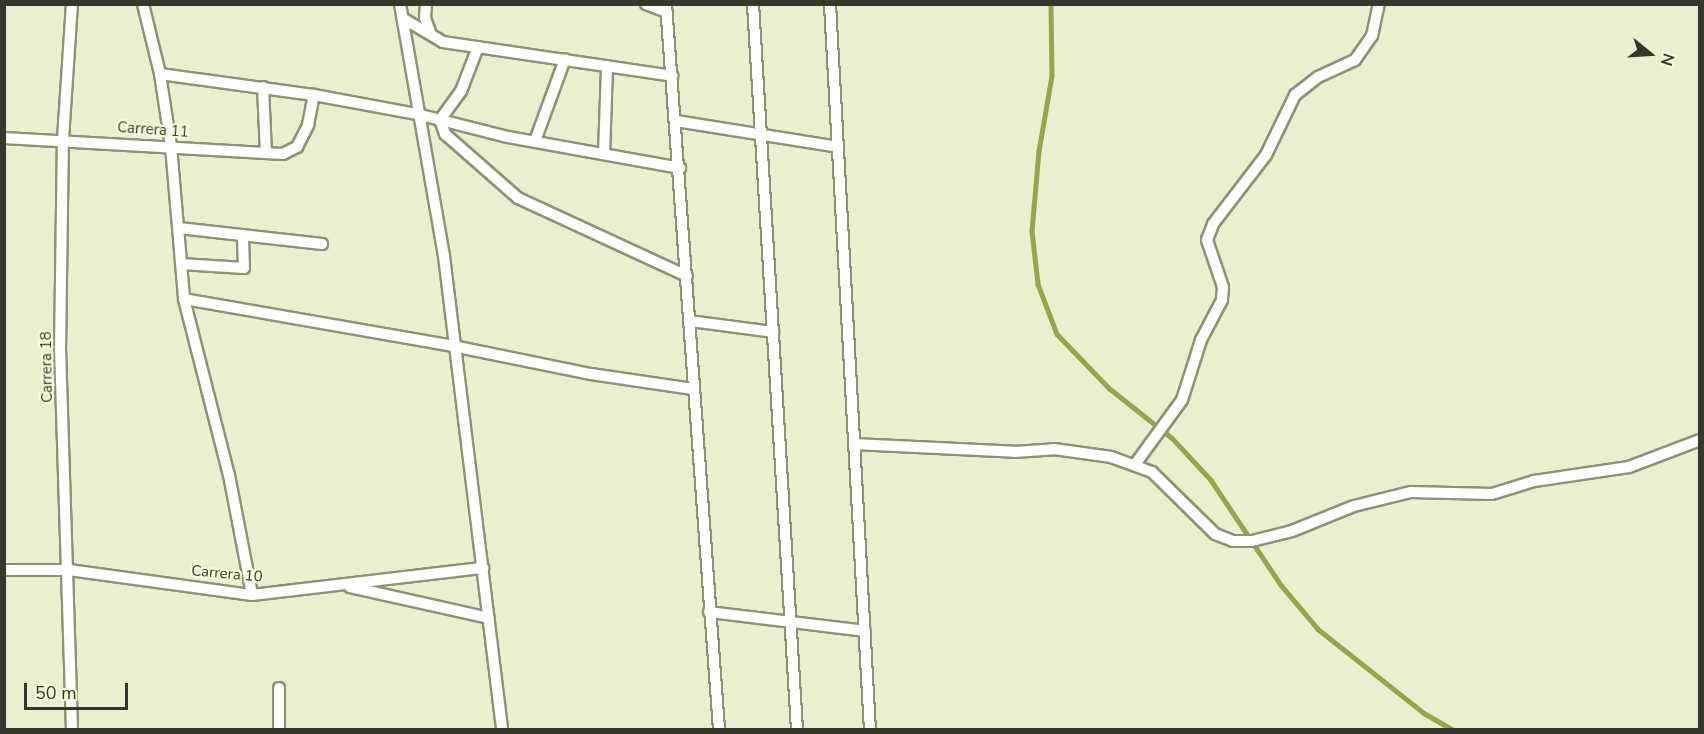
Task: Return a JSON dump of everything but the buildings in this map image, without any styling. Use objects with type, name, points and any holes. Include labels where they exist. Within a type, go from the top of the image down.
[{"type":"street","name":"Carrera 18","points":[[72,4],[63,139],[60,350],[69,570],[72,729]]},
{"type":"street","points":[[143,4],[160,74],[171,146],[184,299],[229,475],[252,595]]},
{"type":"street","points":[[400,4],[417,114],[444,256],[453,346],[502,729]]},
{"type":"street","points":[[426,4],[425,18],[430,32]]},
{"type":"street","points":[[646,4],[667,8],[719,729]]},
{"type":"street","points":[[753,4],[797,729]]},
{"type":"street","points":[[830,4],[870,729]]},
{"type":"street","points":[[1136,463],[1182,400],[1201,340],[1217,316],[1223,287],[1207,240],[1214,224],[1266,155],[1295,95],[1318,77],[1355,60],[1372,36],[1379,4]]},
{"type":"street","points":[[404,19],[430,32],[442,42],[672,76]]},
{"type":"street","points":[[440,120],[460,91],[478,47]]},
{"type":"street","points":[[535,141],[565,59]]},
{"type":"street","points":[[604,154],[607,66]]},
{"type":"street","points":[[160,74],[314,95],[417,114],[535,141],[680,168]]},
{"type":"street","points":[[263,87],[266,153]]},
{"type":"street","name":"Carrera 11","points":[[4,138],[63,139],[283,154],[297,147],[308,125],[314,95]]},
{"type":"street","points":[[440,120],[445,134],[518,198],[687,276]]},
{"type":"street","points":[[676,121],[838,147]]},
{"type":"street","points":[[179,228],[322,244]]},
{"type":"street","points":[[182,264],[244,268],[243,235]]},
{"type":"street","points":[[184,299],[453,346],[591,374],[693,389]]},
{"type":"street","points":[[690,321],[773,332]]},
{"type":"street","points":[[854,444],[1085,451],[1136,463],[1152,472],[1215,534],[1233,541],[1252,541],[1292,531],[1354,506],[1411,492],[1492,494],[1534,481],[1629,467],[1700,440]]},
{"type":"street","name":"Carrera 10","points":[[4,570],[69,570],[252,595],[483,568]]},
{"type":"street","points":[[341,585],[489,618]]},
{"type":"street","points":[[709,612],[865,631]]},
{"type":"street","points":[[279,688],[279,729]]},
{"type":"waterway","points":[[1051,4],[1052,76],[1039,151],[1032,231],[1038,284],[1057,334],[1109,388],[1172,438],[1211,480],[1281,585],[1318,629],[1424,713],[1453,730]]}]
